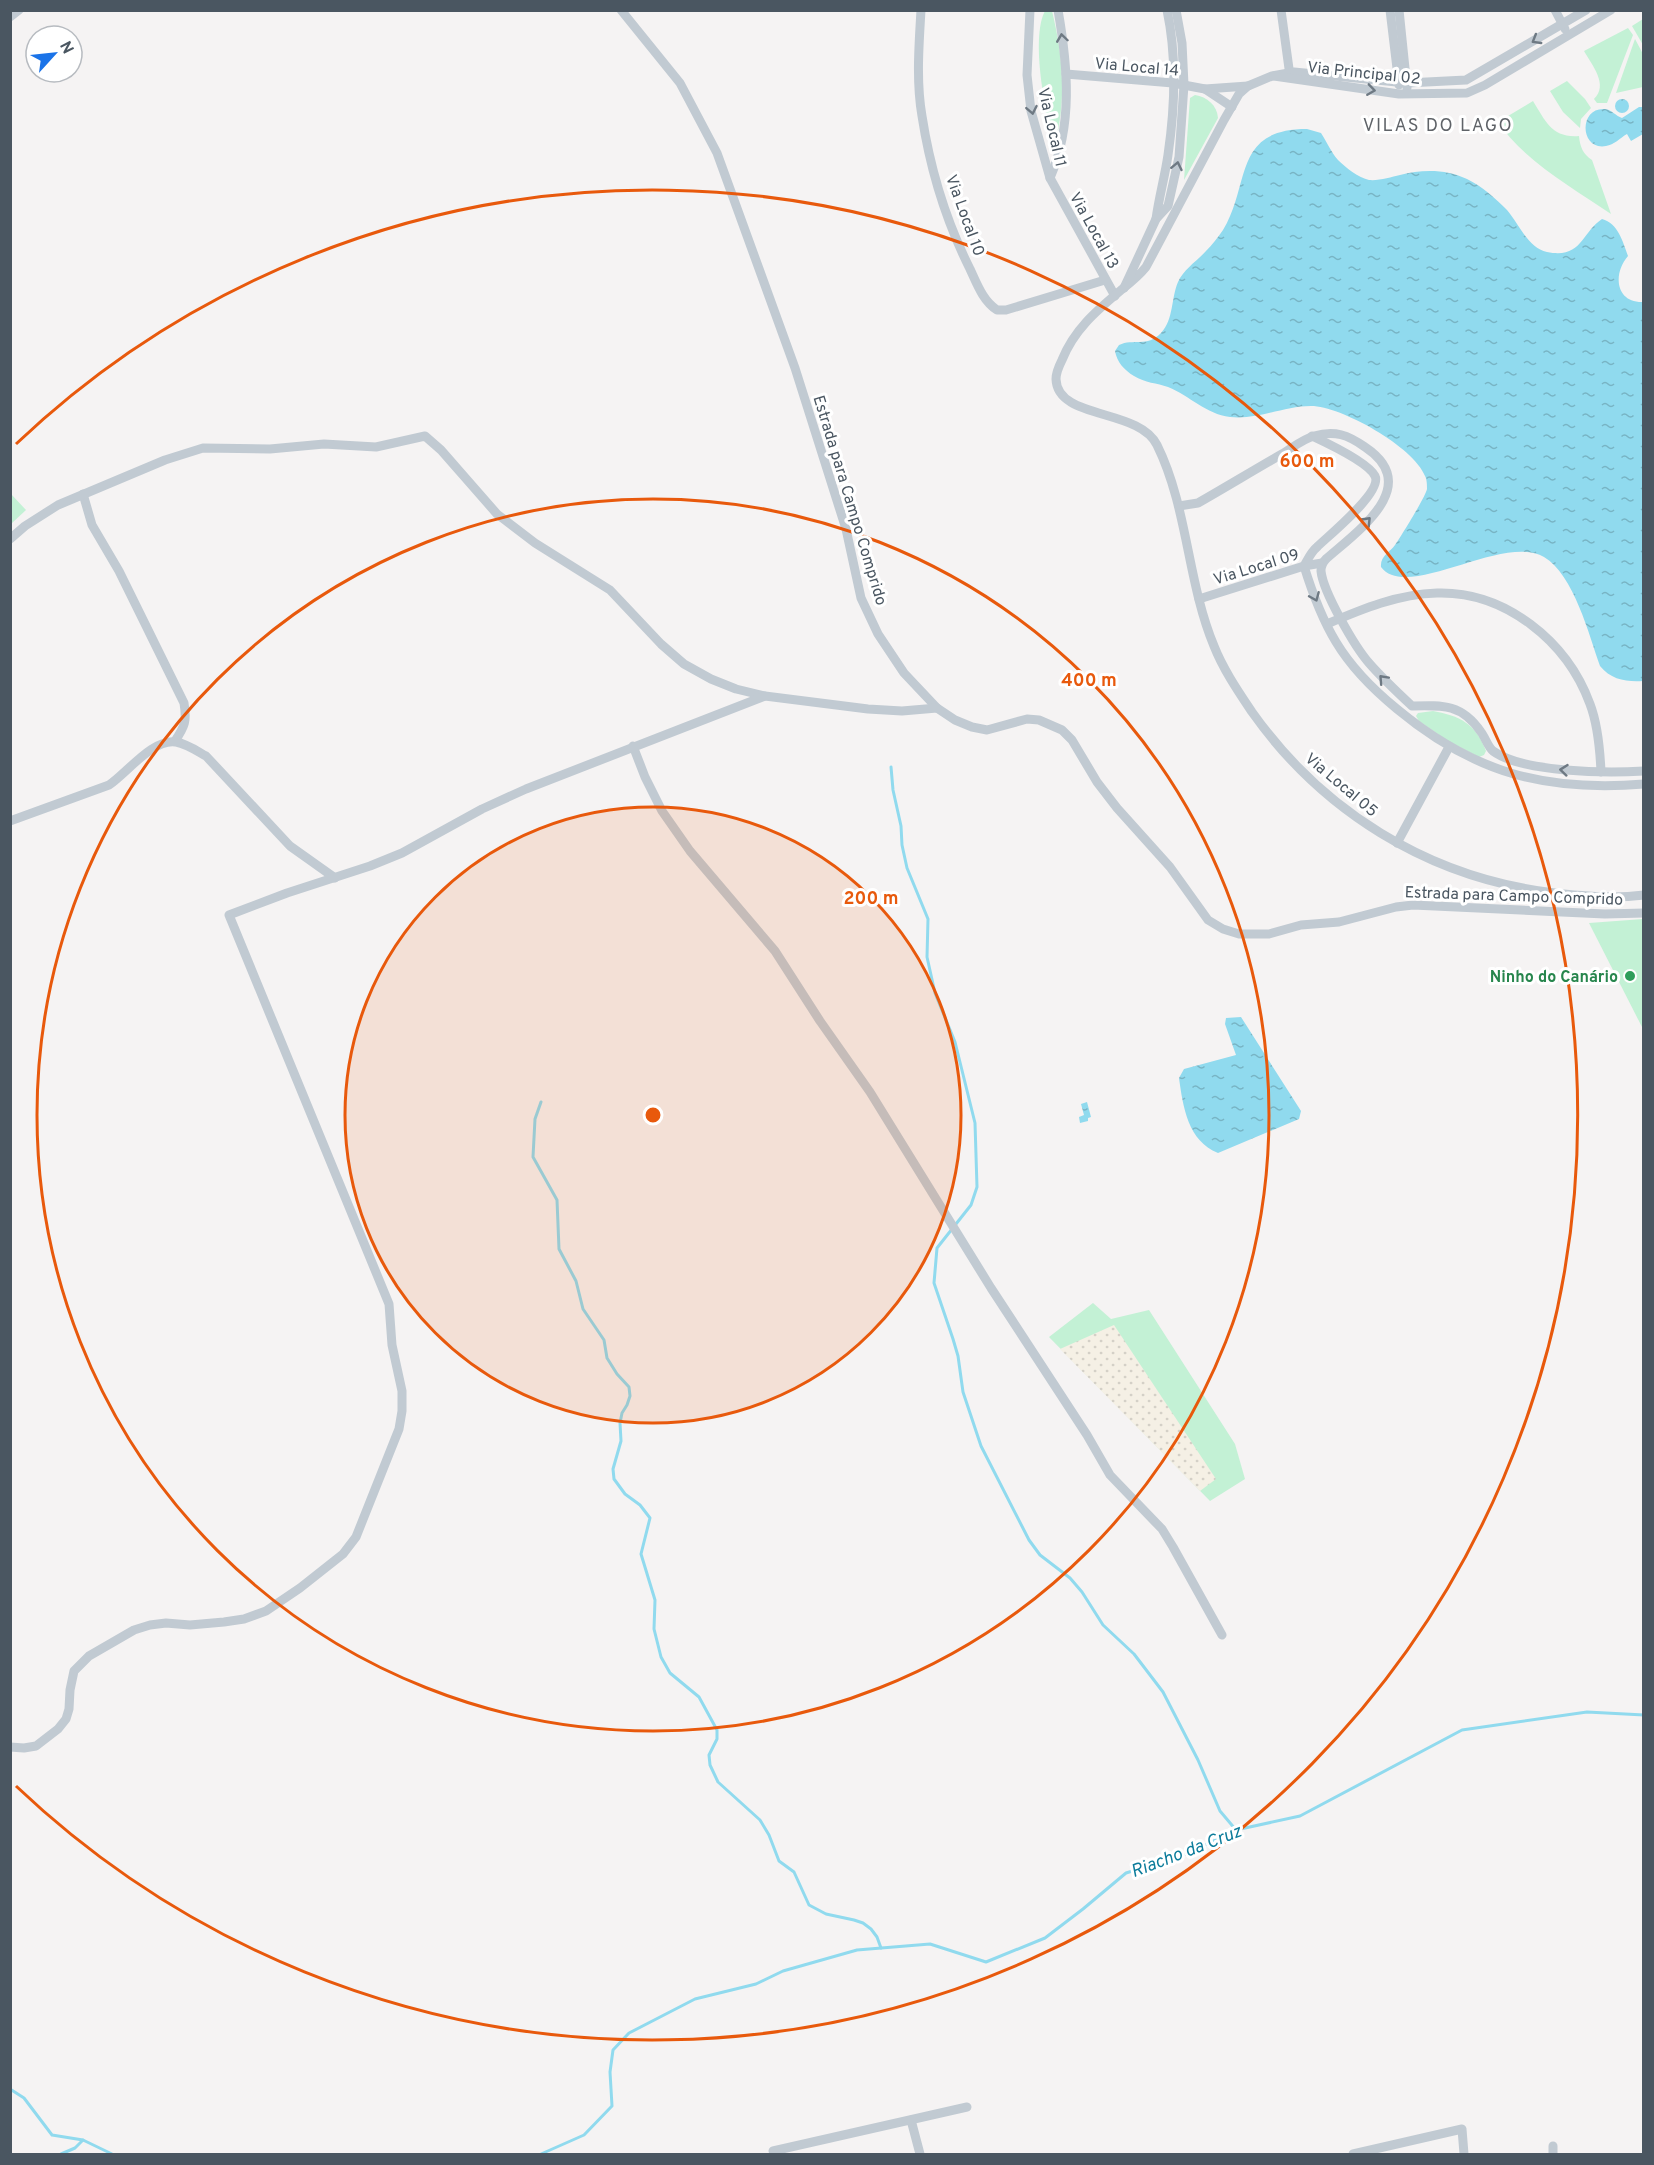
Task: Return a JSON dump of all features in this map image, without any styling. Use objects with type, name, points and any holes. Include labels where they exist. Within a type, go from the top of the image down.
[{"type":"street","points":[[10,17],[19,10]]},
{"type":"street","name":"Estrada para Campo Comprido","points":[[621,10],[680,83],[717,153],[795,368],[846,529],[861,598],[878,634],[904,674],[937,708],[955,720],[987,730],[1027,719],[1039,720],[1062,730],[1072,740],[1097,782],[1117,808],[1170,867],[1208,920],[1223,929],[1247,935],[1269,934],[1301,925],[1339,922],[1396,907],[1413,905],[1605,914],[1644,913]]},
{"type":"street","name":"Via Local 10","points":[[921,10],[918,59],[922,114],[932,165],[943,203],[962,252],[984,297],[997,310],[1006,310],[1106,280]]},
{"type":"street","name":"Via Local 11","points":[[1030,10],[1027,75],[1032,111],[1050,178]]},
{"type":"street","points":[[1050,178],[1064,131],[1067,102],[1058,10]]},
{"type":"street","points":[[1124,289],[1156,219],[1168,155],[1173,119],[1174,57],[1167,10]]},
{"type":"street","points":[[1156,219],[1168,206],[1179,157],[1184,84],[1182,43],[1176,10]]},
{"type":"street","points":[[1281,10],[1290,76]]},
{"type":"street","points":[[1390,10],[1403,82]]},
{"type":"street","points":[[1399,10],[1403,93]]},
{"type":"street","points":[[1556,10],[1577,31]]},
{"type":"street","name":"Via Principal 02","points":[[1115,296],[1132,283],[1146,267],[1232,106],[1239,94],[1248,86],[1272,76],[1403,82],[1466,80],[1566,18],[1586,10]]},
{"type":"street","name":"Via Principal 02","points":[[1290,76],[1403,93],[1460,93],[1476,90],[1611,10]]},
{"type":"street","points":[[1566,18],[1568,37]]},
{"type":"street","name":"Via Local 14","points":[[1066,74],[1184,84],[1205,89],[1248,86]]},
{"type":"street","name":"Via Local 14","points":[[1205,89],[1232,106]]},
{"type":"street","name":"Via Local 13","points":[[1050,178],[1115,296]]},
{"type":"street","name":"Via Local 05","points":[[1115,296],[1092,315],[1067,348],[1057,372],[1058,389],[1072,404],[1133,423],[1151,435],[1157,445],[1179,506],[1199,599],[1214,647],[1261,725],[1285,755],[1340,806],[1370,828],[1430,861],[1492,882],[1531,890],[1581,897],[1644,895]]},
{"type":"street","points":[[1179,506],[1198,503],[1312,436],[1334,432],[1343,434],[1374,453],[1384,463],[1389,473],[1389,491],[1380,507],[1322,563],[1321,570],[1324,582],[1349,634],[1367,661],[1412,706],[1440,706],[1464,713],[1478,727],[1492,751],[1514,760],[1544,767],[1601,772],[1644,771]]},
{"type":"street","points":[[10,539],[25,526],[58,505],[165,460],[203,448],[270,448],[324,444],[376,447],[425,436],[441,450],[497,514],[535,543],[610,590],[661,644],[684,664],[727,686],[765,696],[868,709],[902,711],[937,708]]},
{"type":"street","points":[[1312,436],[1362,464],[1374,474],[1376,481],[1354,514],[1316,548],[1304,566],[1312,592],[1336,643],[1362,676],[1383,697],[1430,735],[1449,747],[1509,774],[1542,782],[1603,787],[1644,784]]},
{"type":"street","points":[[1374,486],[1389,491]]},
{"type":"street","points":[[83,494],[93,525],[119,571],[184,703],[186,718],[183,730],[175,741]]},
{"type":"street","name":"Via Local 09","points":[[1199,599],[1304,566],[1322,563]]},
{"type":"street","points":[[1327,624],[1379,603],[1413,595],[1438,593],[1478,598],[1515,613],[1545,634],[1580,680],[1591,705],[1597,727],[1601,772]]},
{"type":"street","points":[[10,1747],[36,1746],[58,1729],[66,1719],[69,1709],[74,1671],[89,1656],[125,1635],[150,1625],[224,1622],[244,1619],[266,1611],[343,1554],[356,1537],[396,1437],[402,1411],[402,1391],[392,1345],[389,1304],[230,915],[402,853],[482,809],[526,789],[765,696]]},
{"type":"street","points":[[1405,716],[1412,706]]},
{"type":"street","points":[[10,821],[109,785],[149,751],[164,742],[175,741],[206,756],[290,846],[335,878]]},
{"type":"street","points":[[633,746],[662,811],[690,851],[775,951],[870,1092],[940,1208],[1087,1435],[1110,1475],[1161,1530],[1173,1547],[1222,1635]]},
{"type":"street","points":[[1397,843],[1449,747]]},
{"type":"street","points":[[1486,765],[1492,751]]},
{"type":"street","points":[[773,2151],[967,2107]]},
{"type":"street","points":[[911,2120],[920,2154]]},
{"type":"street","points":[[1359,2154],[1462,2129],[1464,2154]]},
{"type":"green space","points":[[1045,11],[1052,11],[1061,62],[1061,113],[1054,147],[1047,117],[1039,58],[1041,24]]},
{"type":"green space","points":[[1643,19],[1643,45],[1632,26]]},
{"type":"green space","points":[[1628,28],[1633,35],[1607,103],[1597,103],[1594,99],[1600,88],[1600,81],[1584,51]]},
{"type":"green space","points":[[1635,39],[1643,54],[1643,87],[1616,93]]},
{"type":"green space","points":[[1567,81],[1591,108],[1581,119],[1580,128],[1563,112],[1550,91]]},
{"type":"green space","points":[[1195,95],[1211,102],[1218,118],[1184,180],[1190,98]]},
{"type":"green space","points":[[1533,101],[1546,122],[1556,131],[1570,136],[1579,136],[1582,150],[1592,160],[1611,214],[1535,161],[1508,136],[1498,122]]},
{"type":"green space","points":[[11,494],[26,510],[10,524]]},
{"type":"green space","points":[[1433,711],[1459,718],[1472,727],[1482,741],[1486,751],[1484,755],[1479,757],[1448,741],[1419,721],[1416,716],[1418,713]]},
{"type":"green space","name":"Ninho do Canário","points":[[1644,919],[1643,1029],[1589,923]]},
{"type":"green space","points":[[1093,1303],[1111,1319],[1149,1310],[1235,1444],[1245,1479],[1210,1501],[1049,1337]]},
{"type":"sand","points":[[1114,1325],[1216,1479],[1200,1491],[1060,1349]]},
{"type":"water","points":[[1619,99],[1625,99],[1629,106],[1625,113],[1619,113],[1615,109],[1615,103]]},
{"type":"water","points":[[1639,107],[1643,107],[1643,134],[1631,141],[1627,134],[1612,144],[1597,146],[1587,136],[1587,121],[1596,110],[1605,109],[1622,118]]},
{"type":"water","points":[[1307,129],[1321,133],[1338,160],[1365,179],[1377,180],[1434,171],[1451,173],[1467,179],[1498,201],[1529,241],[1540,250],[1567,252],[1580,243],[1602,219],[1608,221],[1616,229],[1628,256],[1620,270],[1619,285],[1626,297],[1642,302],[1643,306],[1643,681],[1620,679],[1604,671],[1600,666],[1572,591],[1555,566],[1544,557],[1526,552],[1505,553],[1412,577],[1394,576],[1381,567],[1384,557],[1395,545],[1418,508],[1426,493],[1427,484],[1426,477],[1407,453],[1375,430],[1340,413],[1311,406],[1251,417],[1221,415],[1168,387],[1138,378],[1119,362],[1115,351],[1119,345],[1145,342],[1156,338],[1165,327],[1178,282],[1223,230],[1232,212],[1247,162],[1255,149],[1266,138],[1283,131]]},
{"type":"water","points":[[1241,1017],[1301,1111],[1299,1119],[1218,1153],[1208,1148],[1194,1132],[1185,1111],[1179,1078],[1184,1069],[1236,1055],[1225,1024],[1226,1018]]},
{"type":"water","points":[[1087,1102],[1091,1117],[1088,1121],[1080,1123],[1079,1117],[1084,1115],[1081,1104]]},
{"type":"waterway","points":[[891,767],[907,868],[928,919],[927,957],[935,993],[955,1042],[975,1123],[977,1187],[971,1205],[937,1248],[934,1283],[958,1356],[963,1392],[981,1446],[1029,1540],[1040,1555],[1070,1578],[1103,1625],[1134,1654],[1163,1692],[1198,1760],[1220,1811],[1236,1830]]},
{"type":"waterway","points":[[541,1102],[535,1119],[533,1157],[557,1200],[559,1249],[576,1281],[583,1309],[604,1340],[607,1358],[629,1387],[630,1396],[620,1423],[621,1441],[613,1469],[614,1479],[625,1494],[640,1505],[650,1518],[641,1554],[655,1600],[654,1629],[661,1657],[670,1673],[699,1697],[717,1730],[717,1739],[709,1755],[710,1765],[718,1782],[760,1820],[769,1835],[779,1861],[794,1872],[809,1905],[826,1914],[863,1923],[877,1937],[881,1948]]},
{"type":"waterway","name":"Riacho da Cruz","points":[[541,2154],[584,2135],[612,2106],[610,2072],[613,2050],[629,2033],[695,1999],[756,1984],[783,1971],[857,1950],[930,1944],[986,1962],[1045,1938],[1126,1873],[1184,1855],[1236,1830],[1300,1816],[1462,1730],[1587,1712],[1644,1715]]},
{"type":"waterway","name":"Riacho da Cruz","points":[[10,2089],[24,2098],[52,2135],[83,2140],[112,2154]]},
{"type":"waterway","points":[[61,2154],[75,2148],[83,2140]]},
{"type":"place","name":"Ninho do Canário","points":[[1630,976]]},
{"type":"district","name":"VILAS DO LAGO","points":[[1438,125]]}]
